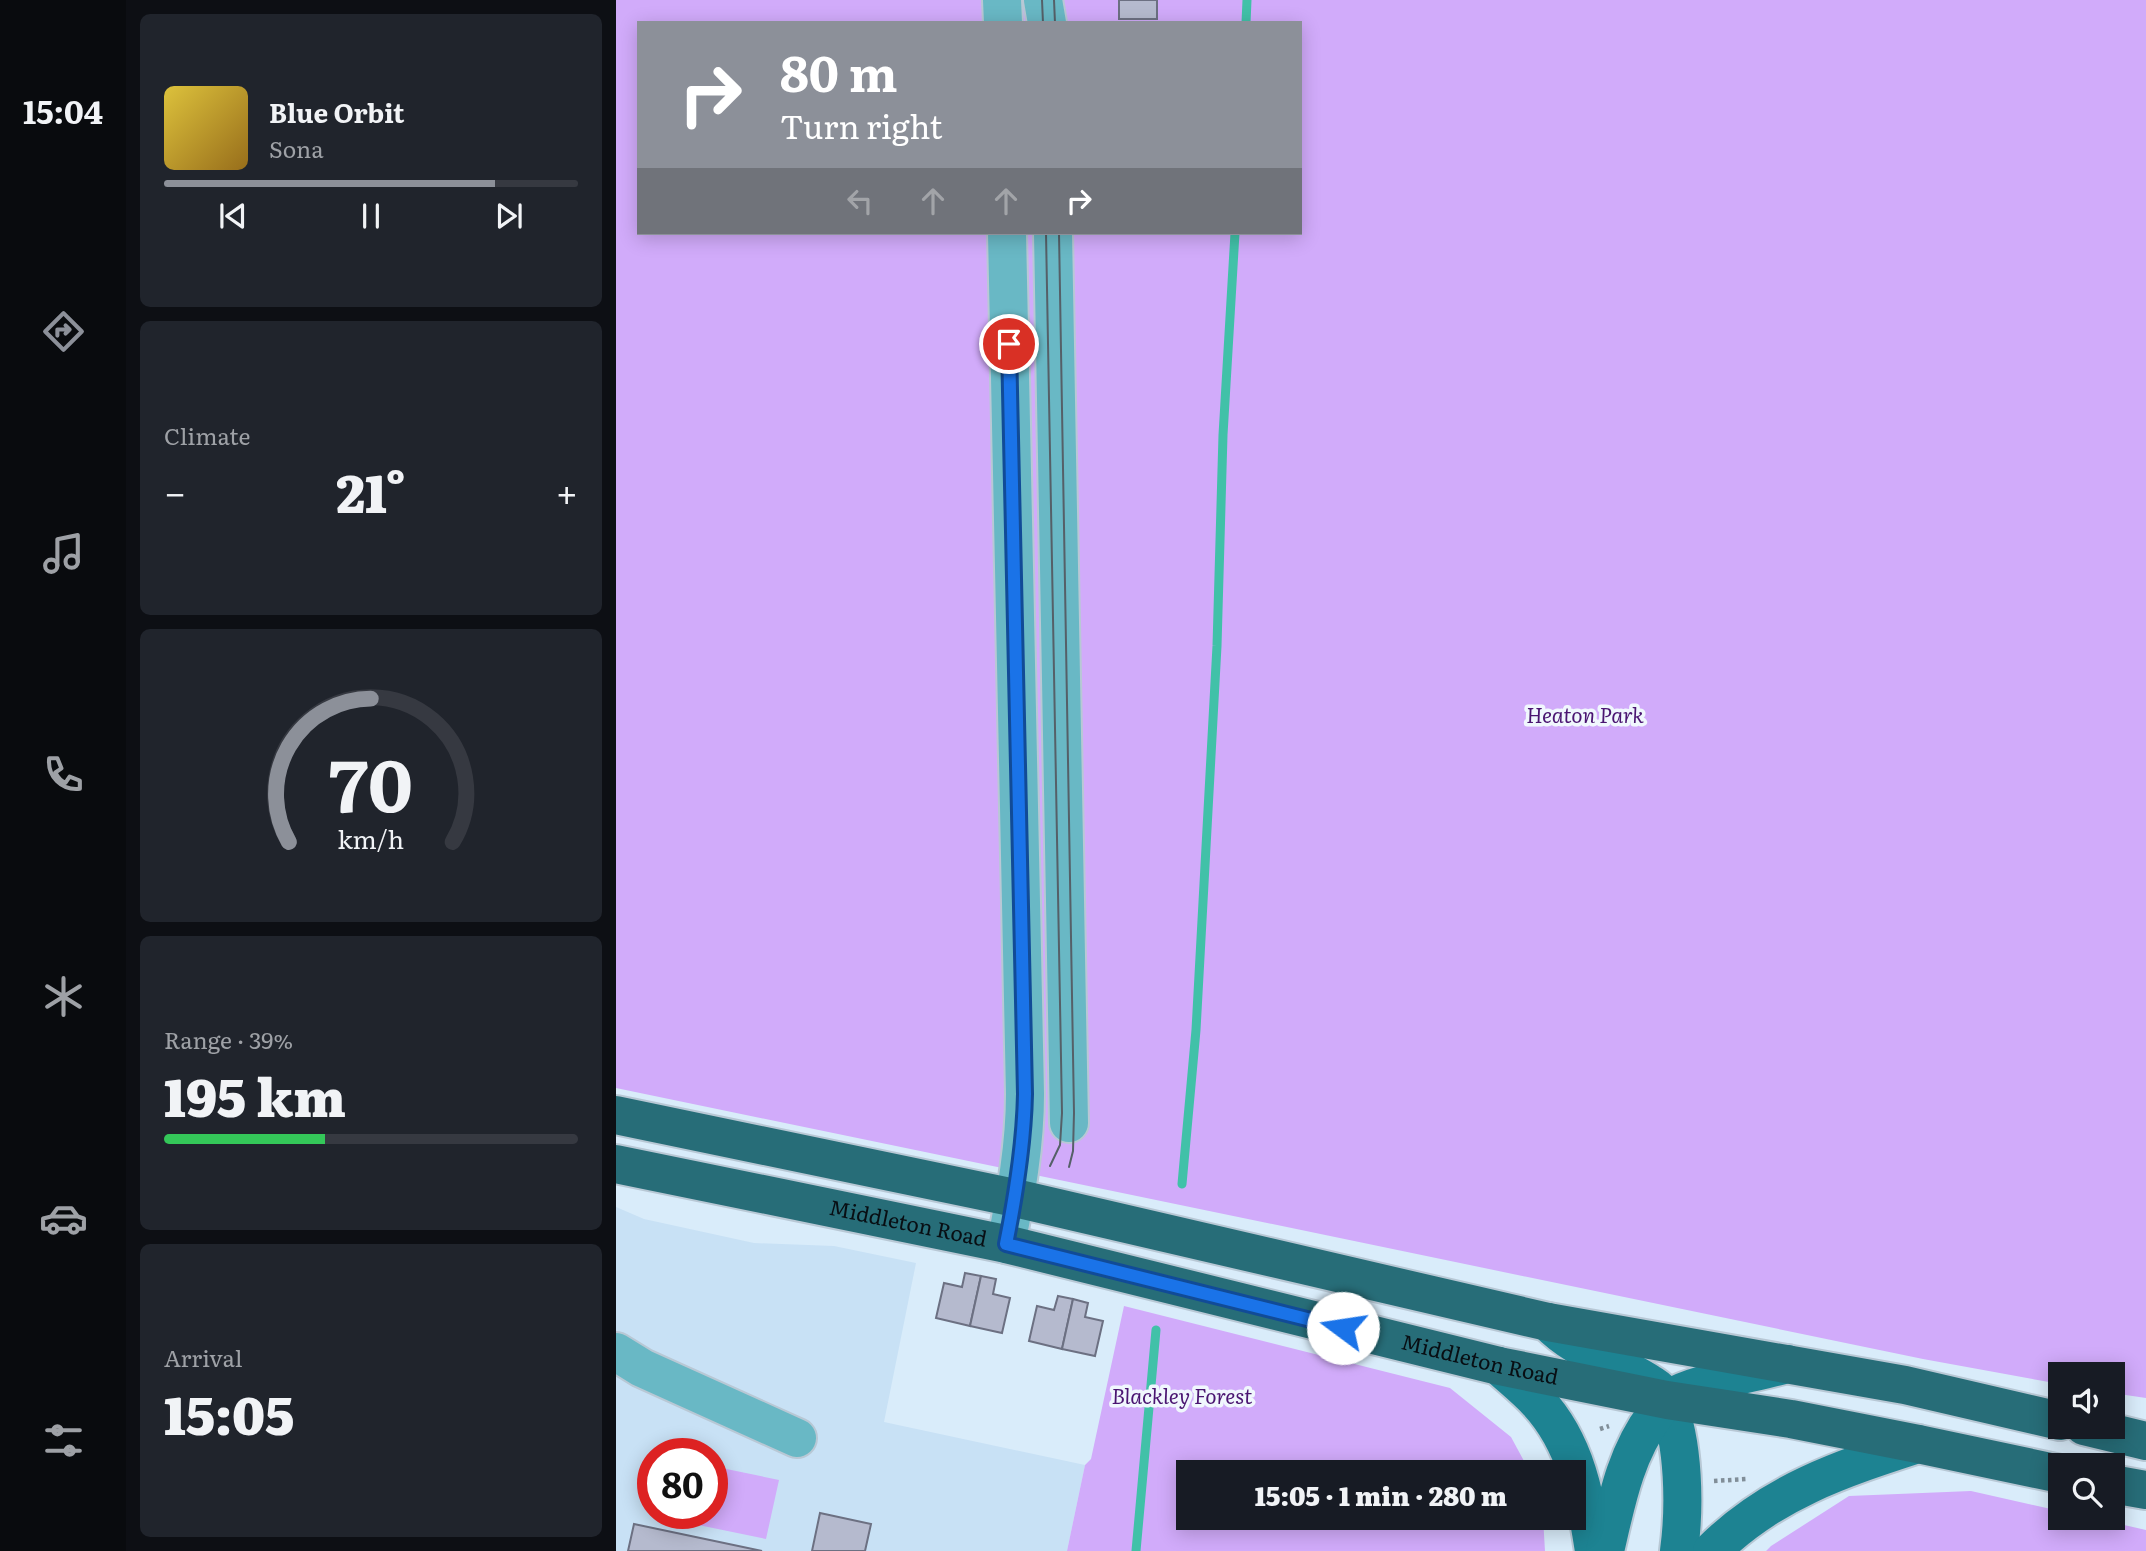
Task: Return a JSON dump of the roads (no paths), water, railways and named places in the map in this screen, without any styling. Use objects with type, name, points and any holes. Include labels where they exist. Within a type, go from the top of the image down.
[{"type":"highway","points":[[616,1115],[1015,1198],[1548,1322],[1905,1385],[2048,1417]]},
{"type":"highway","name":"Middleton Road","points":[[616,1164],[1006,1244],[1499,1366],[1667,1400],[1791,1419],[2048,1471]]},
{"type":"highway","points":[[2125,1436],[2146,1441]]},
{"type":"highway","points":[[2125,1486],[2146,1490]]},
{"type":"main road","points":[[1548,1322],[1579,1348],[1648,1382],[1667,1400],[1676,1435],[1681,1482],[1679,1551]]},
{"type":"main road","points":[[1605,1551],[1621,1484],[1629,1464],[1649,1423],[1667,1400],[1708,1384],[1787,1364]]},
{"type":"main road","points":[[1499,1366],[1539,1402],[1566,1442],[1581,1480],[1594,1551]]},
{"type":"main road","points":[[1712,1551],[1759,1512],[1788,1493],[1829,1475],[1919,1444]]},
{"type":"lane","points":[[1002,0],[1003,21]]},
{"type":"lane","points":[[1043,0],[1047,21]]},
{"type":"lane","points":[[1006,1244],[1025,1128],[1007,235]]},
{"type":"lane","points":[[1053,235],[1069,1123]]},
{"type":"lane","points":[[616,1352],[642,1368],[797,1438]]},
{"type":"waterway","points":[[1246,21],[1247,0]]},
{"type":"waterway","points":[[1182,1184],[1196,1030],[1217,646],[1223,435],[1235,235]]},
{"type":"waterway","points":[[1136,1551],[1156,1330]]},
{"type":"tram line","points":[[1042,0],[1043,21]]},
{"type":"tram line","points":[[1054,0],[1055,21]]},
{"type":"tram line","points":[[1046,235],[1062,1113],[1060,1145],[1050,1166]]},
{"type":"tram line","points":[[1059,235],[1074,1113],[1073,1151],[1069,1167]]},
{"type":"park label","name":"Heaton Park","points":[[1585,716]]},
{"type":"park label","name":"Blackley Forest","points":[[1182,1397]]}]
